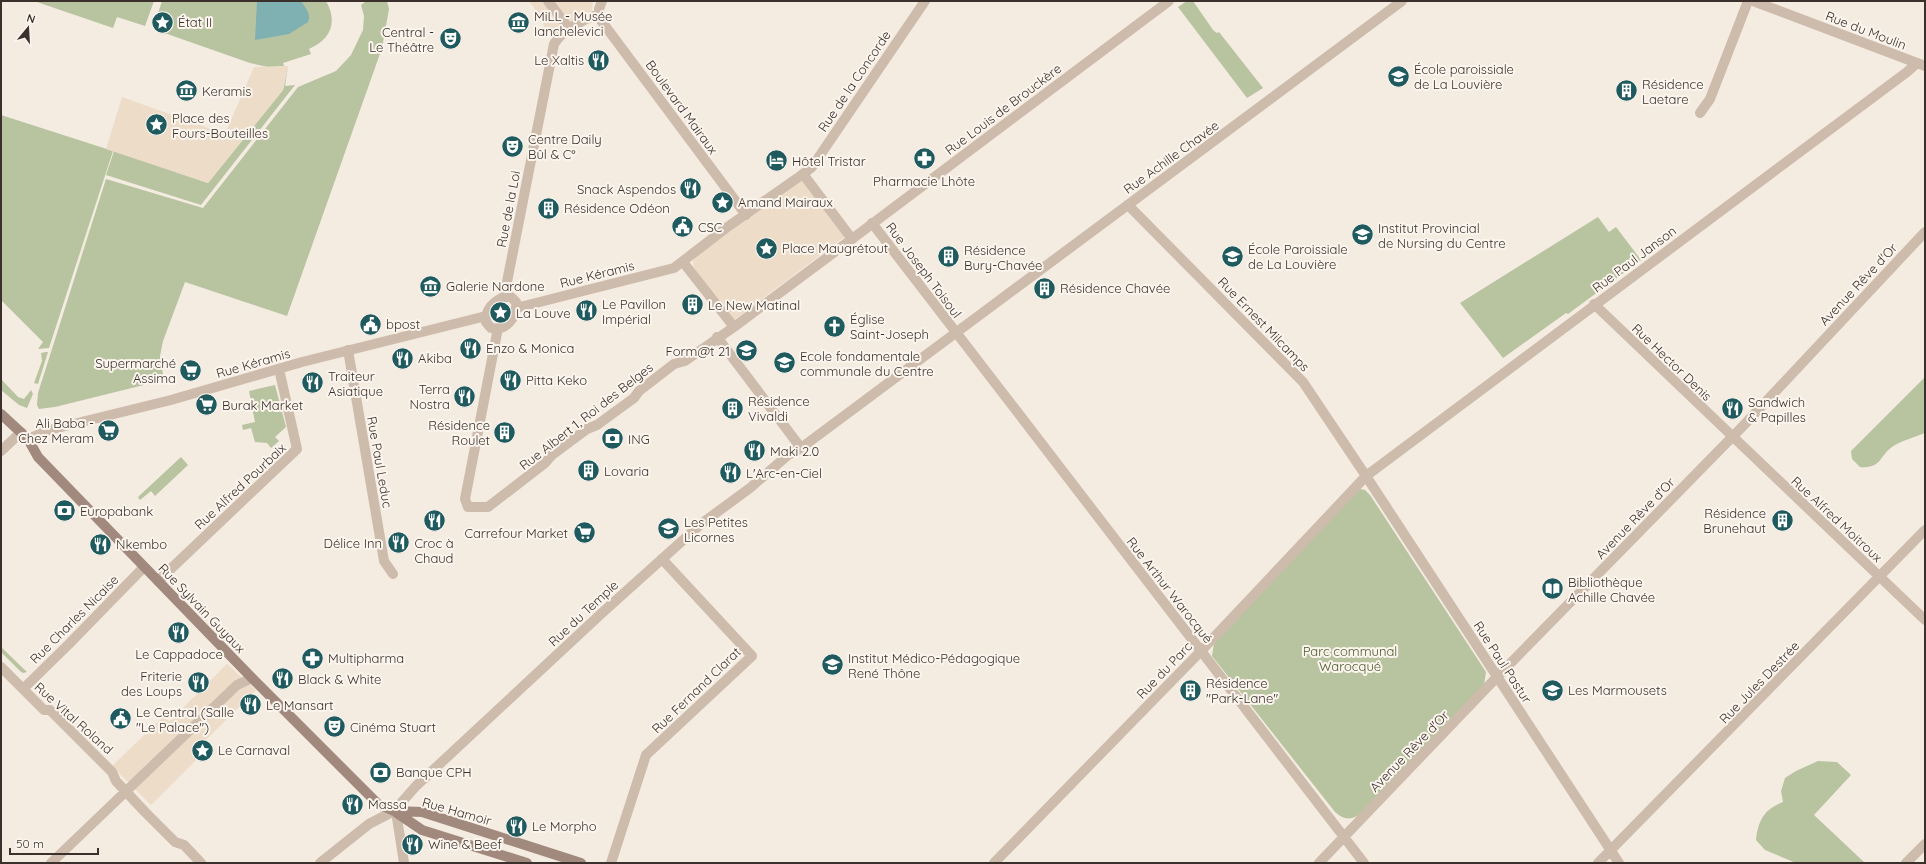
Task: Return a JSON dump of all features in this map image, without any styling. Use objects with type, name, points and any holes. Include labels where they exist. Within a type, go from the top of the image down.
[{"type":"main road","name":"Rue Sylvain Guyaux","points":[[1,414],[24,435],[38,457],[143,568],[158,581],[372,799],[395,815]]},
{"type":"main road","name":"Rue Hamoir","points":[[395,815],[422,812],[581,863]]},
{"type":"main road","name":"Rue Hamoir","points":[[395,815],[422,830],[527,863]]},
{"type":"street","points":[[548,1],[566,33],[584,20],[599,14],[602,1]]},
{"type":"street","name":"Rue de la Concorde","points":[[803,174],[812,167],[925,1]]},
{"type":"street","name":"Rue Louis de Brouckère","points":[[852,239],[1169,1]]},
{"type":"street","name":"Rue Achille Chavée","points":[[801,448],[1402,1]]},
{"type":"street","points":[[1700,113],[1710,99],[1748,1]]},
{"type":"street","name":"Rue du Moulin","points":[[1753,1],[1921,65]]},
{"type":"street","name":"Boulevard Mairaux","points":[[599,14],[600,19],[746,215]]},
{"type":"street","name":"Rue de la Loi","points":[[504,297],[551,55],[554,44],[566,33]]},
{"type":"street","name":"Rue Paul Janson","points":[[1366,476],[1594,304],[1908,72],[1921,65]]},
{"type":"street","points":[[803,174],[852,239],[734,327],[684,262],[726,228],[803,174]]},
{"type":"street","name":"Rue Ernest Milcamps","points":[[1128,205],[1303,382],[1366,476]]},
{"type":"street","name":"Rue Joseph Toisoul","points":[[872,223],[956,333]]},
{"type":"street","name":"Avenue Rêve d'Or","points":[[1319,863],[1497,677],[1732,438],[1925,232]]},
{"type":"street","name":"Rue Kéramis","points":[[516,308],[674,268],[684,262]]},
{"type":"street","points":[[504,297],[511,297],[514,300],[516,308],[514,317],[509,322],[498,328],[489,327],[486,322],[486,316],[494,303],[504,297]]},
{"type":"street","name":"Rue Hector Denis","points":[[1594,304],[1732,438]]},
{"type":"street","name":"Rue Kéramis","points":[[24,435],[171,400],[348,350],[486,316]]},
{"type":"street","name":"Rue Albert 1, Roi des Belges","points":[[498,328],[464,499],[468,507],[488,507],[545,463],[552,455],[587,429],[597,426],[634,398],[639,391],[674,364],[684,361],[717,337],[734,327]]},
{"type":"street","name":"Rue Arthur Warocqué","points":[[956,333],[1364,863]]},
{"type":"street","points":[[717,337],[801,448]]},
{"type":"street","name":"Rue Paul Leduc","points":[[348,350],[384,562],[393,574]]},
{"type":"street","name":"Rue Alfred Pourbaix","points":[[158,581],[297,450],[279,369]]},
{"type":"street","points":[[1,451],[24,435]]},
{"type":"street","name":"Rue Alfred Moitroux","points":[[1732,438],[1925,620]]},
{"type":"street","name":"Rue du Temple","points":[[395,815],[416,786],[662,559],[701,524],[750,488],[788,455],[801,448]]},
{"type":"street","name":"Rue du Parc","points":[[994,863],[1200,651],[1366,476]]},
{"type":"street","name":"Rue Paul Pastur","points":[[1366,476],[1619,863]]},
{"type":"street","name":"Rue Jules Destrée","points":[[1598,863],[1925,530]]},
{"type":"street","name":"Rue Fernand Clarat","points":[[611,863],[646,755],[752,656],[662,559]]},
{"type":"street","name":"Rue Charles Nicaise","points":[[23,689],[143,568]]},
{"type":"street","name":"Rue Vital Roland","points":[[1,666],[44,710],[50,710],[65,724],[112,772],[116,781],[175,842],[184,845],[201,863]]},
{"type":"street","points":[[51,863],[237,685],[252,678]]},
{"type":"street","points":[[320,863],[369,824],[395,815],[404,863]]},
{"type":"street","points":[[1906,863],[1925,844]]},
{"type":"green space","points":[[34,1],[154,1],[145,26],[117,17],[113,28]]},
{"type":"green space","points":[[162,1],[326,1],[332,16],[332,23],[323,40],[309,49],[311,54],[283,63],[284,66],[268,67],[250,63],[153,29]]},
{"type":"green space","points":[[366,1],[387,1],[389,9],[382,48],[287,316],[185,282],[163,341],[160,356],[164,380],[55,407],[39,409],[37,405],[38,393],[106,179],[203,208],[298,87],[336,71],[351,55],[363,30],[364,16],[361,5]]},
{"type":"green space","points":[[1187,1],[1193,1],[1213,30],[1217,33],[1219,32],[1263,88],[1247,98],[1178,7]]},
{"type":"green space","points":[[288,66],[285,86],[295,85],[201,205],[106,175],[114,151],[208,183],[283,90]]},
{"type":"green space","points":[[1,115],[113,151],[49,348],[38,349],[43,342],[1,300]]},
{"type":"green space","points":[[1598,217],[1609,232],[1616,227],[1641,260],[1568,314],[1566,313],[1503,358],[1460,303]]},
{"type":"green space","points":[[48,352],[38,384],[34,383],[42,361],[41,353]]},
{"type":"green space","points":[[1925,377],[1925,433],[1895,445],[1873,466],[1860,467],[1852,459],[1851,451]]},
{"type":"green space","points":[[1,379],[18,397],[24,399],[31,390],[33,394],[27,408],[19,405],[1,390]]},
{"type":"green space","points":[[275,385],[286,427],[275,437],[279,441],[271,448],[267,443],[255,442],[251,428],[243,430],[242,425],[255,422],[249,391]]},
{"type":"green space","points":[[181,457],[188,465],[155,496],[151,491],[140,500],[138,497]]},
{"type":"green space","name":"Parc communal Warocqué","points":[[1360,489],[1365,490],[1370,495],[1486,672],[1484,685],[1359,815],[1353,818],[1347,818],[1341,817],[1335,812],[1212,656],[1214,643]]},
{"type":"green space","points":[[1,647],[27,672],[23,673],[20,671],[1,652]]},
{"type":"green space","points":[[1818,761],[1837,762],[1851,775],[1814,815],[1865,863],[1796,863],[1765,850],[1756,840],[1758,827],[1763,816],[1771,808],[1783,802],[1781,791],[1785,778]]},
{"type":"shaded area","points":[[529,1],[593,1],[592,10],[557,33],[544,27],[542,19]]},
{"type":"shaded area","name":"Place des Fours-Bouteilles","points":[[288,66],[283,90],[208,183],[106,149],[122,97],[225,134],[254,67]]},
{"type":"shaded area","name":"Place Maugrétout","points":[[797,180],[805,182],[847,235],[733,321],[694,268],[693,262],[695,256]]},
{"type":"shaded area","points":[[227,664],[256,690],[199,747],[204,752],[151,805],[112,766],[165,715],[168,721],[173,720],[175,716]]},
{"type":"water","points":[[257,1],[301,1],[309,14],[308,22],[289,34],[255,40]]},
{"type":"place","name":"État II","points":[[162,22]]},
{"type":"place","name":"MiLL - Musée Ianchelevici","points":[[518,23]]},
{"type":"place","name":"Central - Le Théâtre","points":[[450,39]]},
{"type":"place","name":"Le Xaltis","points":[[599,60]]},
{"type":"place","name":"École paroissiale de La Louvière","points":[[1399,76]]},
{"type":"place","name":"Keramis","points":[[187,91]]},
{"type":"place","name":"Résidence Laetare","points":[[1626,91]]},
{"type":"place","name":"Place des Fours-Bouteilles","points":[[156,125]]},
{"type":"place","name":"Centre Daily Bûl & C°","points":[[512,146]]},
{"type":"place","name":"Pharmacie Lhôte","points":[[924,159]]},
{"type":"place","name":"Hôtel Tristar","points":[[777,161]]},
{"type":"place","name":"Snack Aspendos","points":[[691,189]]},
{"type":"place","name":"Amand Mairaux","points":[[723,202]]},
{"type":"place","name":"Résidence Odéon","points":[[548,208]]},
{"type":"place","name":"CSC","points":[[683,227]]},
{"type":"place","name":"Institut Provincial de Nursing du Centre","points":[[1362,235]]},
{"type":"place","name":"Place Maugrétout","points":[[767,248]]},
{"type":"place","name":"École Paroissiale de La Louvière","points":[[1233,256]]},
{"type":"place","name":"Résidence Bury-Chavée","points":[[948,257]]},
{"type":"place","name":"Galerie Nardone","points":[[431,286]]},
{"type":"place","name":"Résidence Chavée","points":[[1045,288]]},
{"type":"place","name":"Le New Matinal","points":[[692,305]]},
{"type":"place","name":"Le Pavillon Impérial","points":[[587,311]]},
{"type":"place","name":"La Louve","points":[[501,313]]},
{"type":"place","name":"bpost","points":[[371,324]]},
{"type":"place","name":"Église Saint-Joseph","points":[[835,326]]},
{"type":"place","name":"Enzo & Monica","points":[[471,348]]},
{"type":"place","name":"Form@t 21","points":[[746,351]]},
{"type":"place","name":"Akiba","points":[[403,358]]},
{"type":"place","name":"Ecole fondamentale communale du Centre","points":[[785,363]]},
{"type":"place","name":"Supermarché Assima","points":[[191,370]]},
{"type":"place","name":"Pitta Keko","points":[[511,380]]},
{"type":"place","name":"Traiteur Asiatique","points":[[313,383]]},
{"type":"place","name":"Terra Nostra","points":[[465,396]]},
{"type":"place","name":"Burak Market","points":[[207,405]]},
{"type":"place","name":"Résidence Vivaldi","points":[[732,408]]},
{"type":"place","name":"Sandwich & Papilles","points":[[1733,409]]},
{"type":"place","name":"Ali Baba - Chez Meram","points":[[109,430]]},
{"type":"place","name":"Résidence Roulet","points":[[505,432]]},
{"type":"place","name":"ING","points":[[613,439]]},
{"type":"place","name":"Maki 2.0","points":[[754,451]]},
{"type":"place","name":"Lovaria","points":[[588,471]]},
{"type":"place","name":"L'Arc-en-Ciel","points":[[730,473]]},
{"type":"place","name":"Europabank","points":[[64,511]]},
{"type":"place","name":"Résidence Brunehaut","points":[[1782,520]]},
{"type":"place","name":"Croc à Chaud","points":[[434,521]]},
{"type":"place","name":"Les Petites Licornes","points":[[668,529]]},
{"type":"place","name":"Carrefour Market","points":[[584,533]]},
{"type":"place","name":"Délice Inn","points":[[398,543]]},
{"type":"place","name":"Nkembo","points":[[100,544]]},
{"type":"place","name":"Bibliothèque Achille Chavée","points":[[1553,589]]},
{"type":"place","name":"Le Cappadoce","points":[[179,632]]},
{"type":"place","name":"Multipharma","points":[[313,658]]},
{"type":"place","name":"Institut Médico-Pédagogique René Thône","points":[[833,665]]},
{"type":"place","name":"Black & White","points":[[283,679]]},
{"type":"place","name":"Friterie des Loups","points":[[198,683]]},
{"type":"place","name":"Résidence \"Park-Lane\"","points":[[1190,690]]},
{"type":"place","name":"Les Marmousets","points":[[1553,690]]},
{"type":"place","name":"Le Mansart","points":[[251,705]]},
{"type":"place","name":"Le Central (Salle \"Le Palace\")","points":[[120,719]]},
{"type":"place","name":"Cinéma Stuart","points":[[335,727]]},
{"type":"place","name":"Le Carnaval","points":[[202,750]]},
{"type":"place","name":"Banque CPH","points":[[381,772]]},
{"type":"place","name":"Massa","points":[[353,804]]},
{"type":"place","name":"Le Morpho","points":[[517,826]]},
{"type":"place","name":"Wine & Beef","points":[[413,844]]}]
